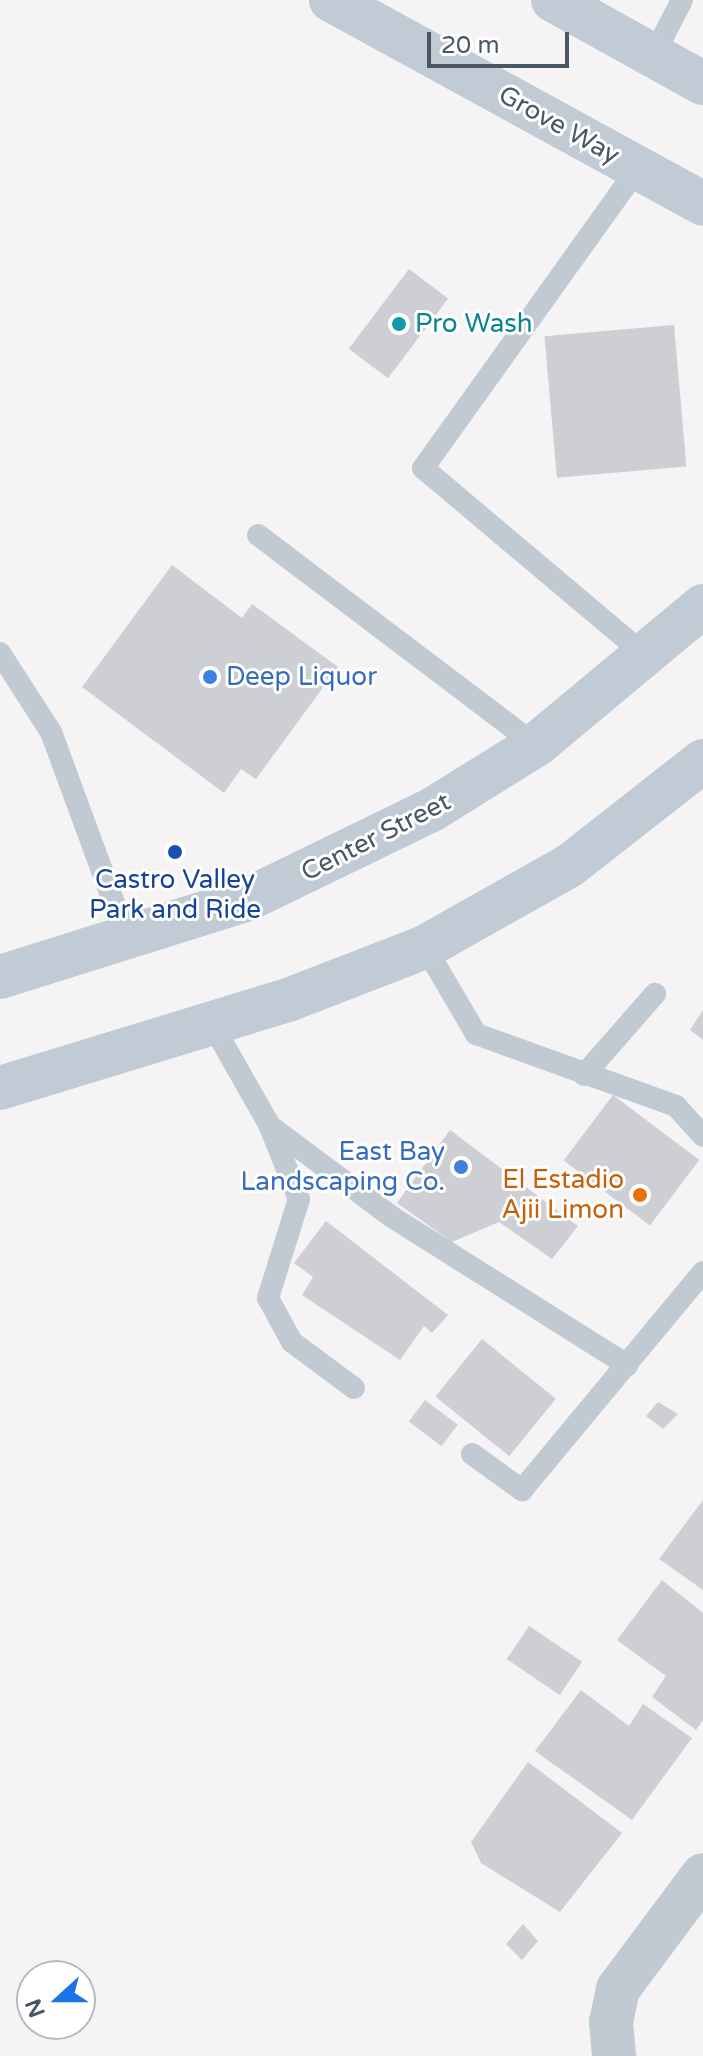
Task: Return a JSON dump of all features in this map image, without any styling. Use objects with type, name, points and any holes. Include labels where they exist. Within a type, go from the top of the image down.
[{"type":"main road","name":"Grove Way","points":[[331,0],[703,204]]},
{"type":"main road","points":[[553,0],[703,83]]},
{"type":"main road","name":"Center Street","points":[[0,977],[127,939],[296,878],[433,809],[536,745],[646,656],[696,609]]},
{"type":"main road","points":[[0,1088],[212,1024],[425,947],[569,866],[703,761]]},
{"type":"street","points":[[614,2056],[618,1989],[703,1875]]},
{"type":"lane","points":[[653,56],[682,0]]},
{"type":"lane","points":[[638,168],[423,468],[646,656]]},
{"type":"lane","points":[[258,535],[536,745]]},
{"type":"lane","points":[[0,653],[51,732],[127,939]]},
{"type":"lane","points":[[425,947],[476,1034],[676,1106],[703,1136]]},
{"type":"lane","points":[[584,1075],[655,994]]},
{"type":"lane","points":[[212,1024],[270,1126],[299,1199],[268,1298],[292,1342],[354,1388]]},
{"type":"lane","points":[[270,1126],[392,1217],[627,1365]]},
{"type":"lane","points":[[472,1454],[522,1490],[703,1272]]},
{"type":"building","name":"Pro Wash","points":[[409,269],[448,298],[388,378],[349,349]]},
{"type":"building","points":[[674,325],[686,466],[557,478],[544,336]]},
{"type":"building","name":"Deep Liquor","points":[[172,565],[242,618],[252,604],[338,667],[256,779],[241,769],[224,793],[82,687]]},
{"type":"building","points":[[703,1010],[703,1040],[690,1030]]},
{"type":"building","name":"El Estadio Ajii Limon","points":[[613,1095],[699,1160],[650,1225],[564,1160]]},
{"type":"building","name":"East Bay Landscaping Co.","points":[[450,1130],[578,1226],[552,1259],[499,1222],[452,1242],[397,1203]]},
{"type":"building","points":[[326,1221],[448,1315],[432,1333],[424,1326],[400,1360],[302,1295],[313,1277],[294,1263]]},
{"type":"building","points":[[482,1339],[556,1399],[509,1456],[435,1397]]},
{"type":"building","points":[[425,1400],[458,1425],[441,1446],[409,1422]]},
{"type":"building","points":[[658,1402],[678,1414],[663,1429],[646,1416]]},
{"type":"building","points":[[703,1500],[703,1590],[659,1559]]},
{"type":"building","points":[[662,1580],[703,1613],[703,1720],[696,1730],[652,1697],[666,1676],[617,1640]]},
{"type":"building","points":[[529,1626],[582,1662],[560,1695],[507,1659]]},
{"type":"building","points":[[581,1690],[629,1726],[643,1704],[692,1738],[632,1820],[535,1751]]},
{"type":"building","points":[[528,1762],[622,1833],[560,1912],[481,1863],[471,1842]]},
{"type":"building","points":[[523,1924],[538,1941],[522,1960],[506,1944]]},
{"type":"place","name":"Pro Wash","points":[[399,324]]},
{"type":"place","name":"Deep Liquor","points":[[210,677]]},
{"type":"place","name":"Castro Valley Park and Ride","points":[[175,852]]},
{"type":"place","name":"East Bay Landscaping Co.","points":[[461,1167]]},
{"type":"place","name":"El Estadio Ajii Limon","points":[[640,1195]]}]
